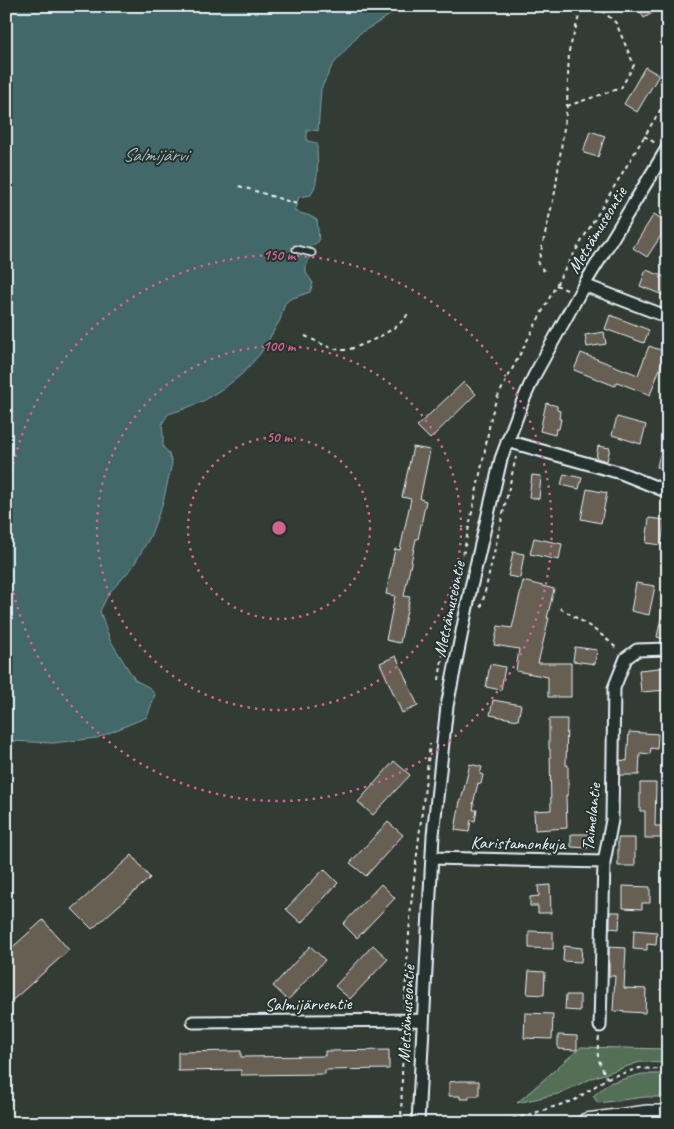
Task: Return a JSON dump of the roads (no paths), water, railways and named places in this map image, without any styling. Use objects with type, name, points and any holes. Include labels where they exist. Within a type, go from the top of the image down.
[{"type":"main road","points":[[587,1123],[668,1115]]},
{"type":"street","name":"Metsämuseontie","points":[[418,1123],[432,835],[447,706],[467,605],[499,468],[507,440],[534,376],[584,285],[667,148]]},
{"type":"street","points":[[584,285],[668,317]]},
{"type":"street","points":[[507,440],[621,473],[668,492]]},
{"type":"street","name":"Taimelantie","points":[[600,1026],[604,862],[612,820],[614,688],[626,658],[637,650],[668,649]]},
{"type":"street","name":"Karistamonkuja","points":[[432,858],[604,862]]},
{"type":"street","name":"Salmijärventie","points":[[193,1022],[423,1020]]},
{"type":"lane","points":[[296,249],[312,253]]},
{"type":"water","name":"Salmijärvi","points":[[6,6],[401,6],[359,34],[332,66],[321,89],[318,131],[307,129],[307,141],[317,143],[317,177],[311,195],[299,197],[294,211],[317,220],[319,241],[309,248],[307,256],[310,257],[306,273],[313,283],[310,292],[290,299],[285,303],[280,320],[260,354],[242,374],[205,400],[168,414],[162,424],[163,447],[168,452],[172,463],[163,502],[150,537],[132,568],[109,593],[100,611],[110,640],[135,680],[150,688],[155,695],[147,717],[97,738],[53,743],[6,742]]}]
